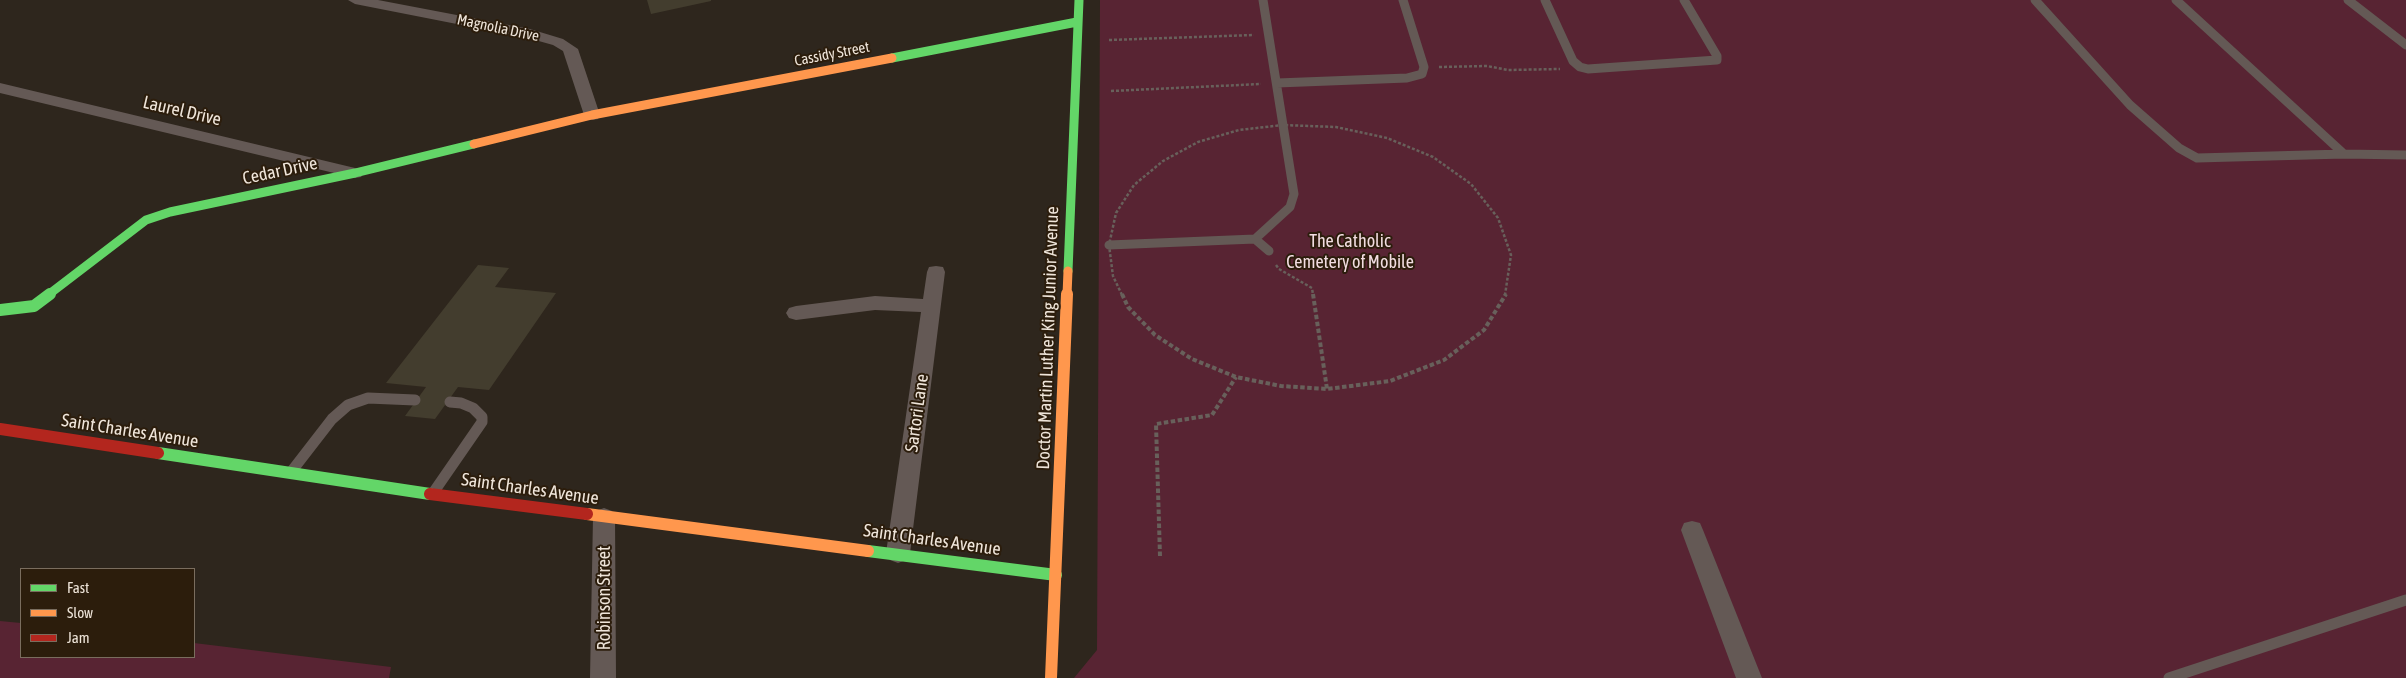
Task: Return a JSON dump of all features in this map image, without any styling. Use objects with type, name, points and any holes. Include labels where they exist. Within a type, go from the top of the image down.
[{"type":"street","name":"Magnolia Drive","points":[[355,0],[530,34],[558,42],[570,49],[592,115]]},
{"type":"street","name":"Doctor Martin Luther King Junior Avenue","points":[[1051,678],[1079,0]]},
{"type":"street","name":"Cassidy Street","points":[[592,115],[1077,22]]},
{"type":"street","name":"Laurel Drive","points":[[0,88],[355,172]]},
{"type":"street","name":"Cedar Drive","points":[[0,310],[34,306],[146,220],[170,212],[355,172],[592,115]]},
{"type":"street","name":"Sartori Lane","points":[[898,553],[936,272]]},
{"type":"street","points":[[796,313],[875,303],[931,306]]},
{"type":"street","name":"Saint Charles Avenue","points":[[0,428],[433,494],[1056,575]]},
{"type":"street","name":"Robinson Street","points":[[603,678],[604,517]]},
{"type":"street","points":[[1692,530],[1749,678]]},
{"type":"lane","points":[[1109,246],[1255,239],[1290,207],[1294,194],[1263,0]]},
{"type":"lane","points":[[1277,83],[1407,78],[1422,74],[1424,67],[1404,0]]},
{"type":"lane","points":[[1545,0],[1573,61],[1580,67],[1588,69],[1717,60],[1684,0]]},
{"type":"lane","points":[[2035,0],[2130,105],[2179,148],[2197,158],[2406,154]]},
{"type":"lane","points":[[2176,0],[2344,154]]},
{"type":"lane","points":[[2348,0],[2406,45]]},
{"type":"lane","points":[[1255,239],[1268,251]]},
{"type":"lane","points":[[290,473],[332,419],[348,405],[368,398],[415,400]]},
{"type":"lane","points":[[433,494],[482,422],[482,417],[473,408],[461,403],[450,402]]},
{"type":"lane","points":[[2169,678],[2406,600]]},
{"type":"path","points":[[1109,40],[1268,35]]},
{"type":"path","points":[[1424,67],[1486,66],[1508,70],[1571,69],[1580,67]]},
{"type":"path","points":[[1111,91],[1277,83]]},
{"type":"path","points":[[1283,125],[1336,127],[1378,136],[1433,157],[1472,184],[1498,218],[1511,255],[1506,294],[1484,330],[1444,360],[1390,381],[1327,389],[1281,386],[1236,377],[1192,359],[1155,335],[1128,307],[1113,276],[1109,246],[1116,214],[1134,185],[1163,161],[1198,142],[1239,130],[1283,125]]},
{"type":"path","points":[[1268,251],[1279,269],[1312,288],[1327,389]]},
{"type":"path","points":[[1160,556],[1156,424],[1212,415],[1236,377]]},
{"type":"green space","name":"The Catholic Cemetery of Mobile","points":[[1100,0],[2406,0],[2406,678],[1074,678],[1097,650]]},
{"type":"green space","points":[[0,621],[20,623],[20,658],[195,658],[195,643],[391,667],[389,678],[0,678]]},
{"type":"building","points":[[647,0],[711,0],[711,1],[651,14]]},
{"type":"building","points":[[478,265],[509,268],[495,287],[556,293],[489,390],[458,387],[435,419],[405,416],[426,387],[386,383]]},
{"type":"traffic: fast","points":[[1068,271],[1079,0]]},
{"type":"traffic: fast","points":[[892,58],[1077,22]]},
{"type":"traffic: fast","points":[[0,310],[34,306],[146,220],[170,212],[355,173],[474,144]]},
{"type":"traffic: fast","points":[[158,453],[430,494]]},
{"type":"traffic: fast","points":[[868,551],[1056,575]]},
{"type":"traffic: slow","points":[[474,144],[592,115],[892,58]]},
{"type":"traffic: slow","points":[[1051,678],[1068,271]]},
{"type":"traffic: slow","points":[[587,514],[868,551]]},
{"type":"traffic: jam","points":[[0,429],[158,453]]},
{"type":"traffic: jam","points":[[430,494],[587,514]]}]
